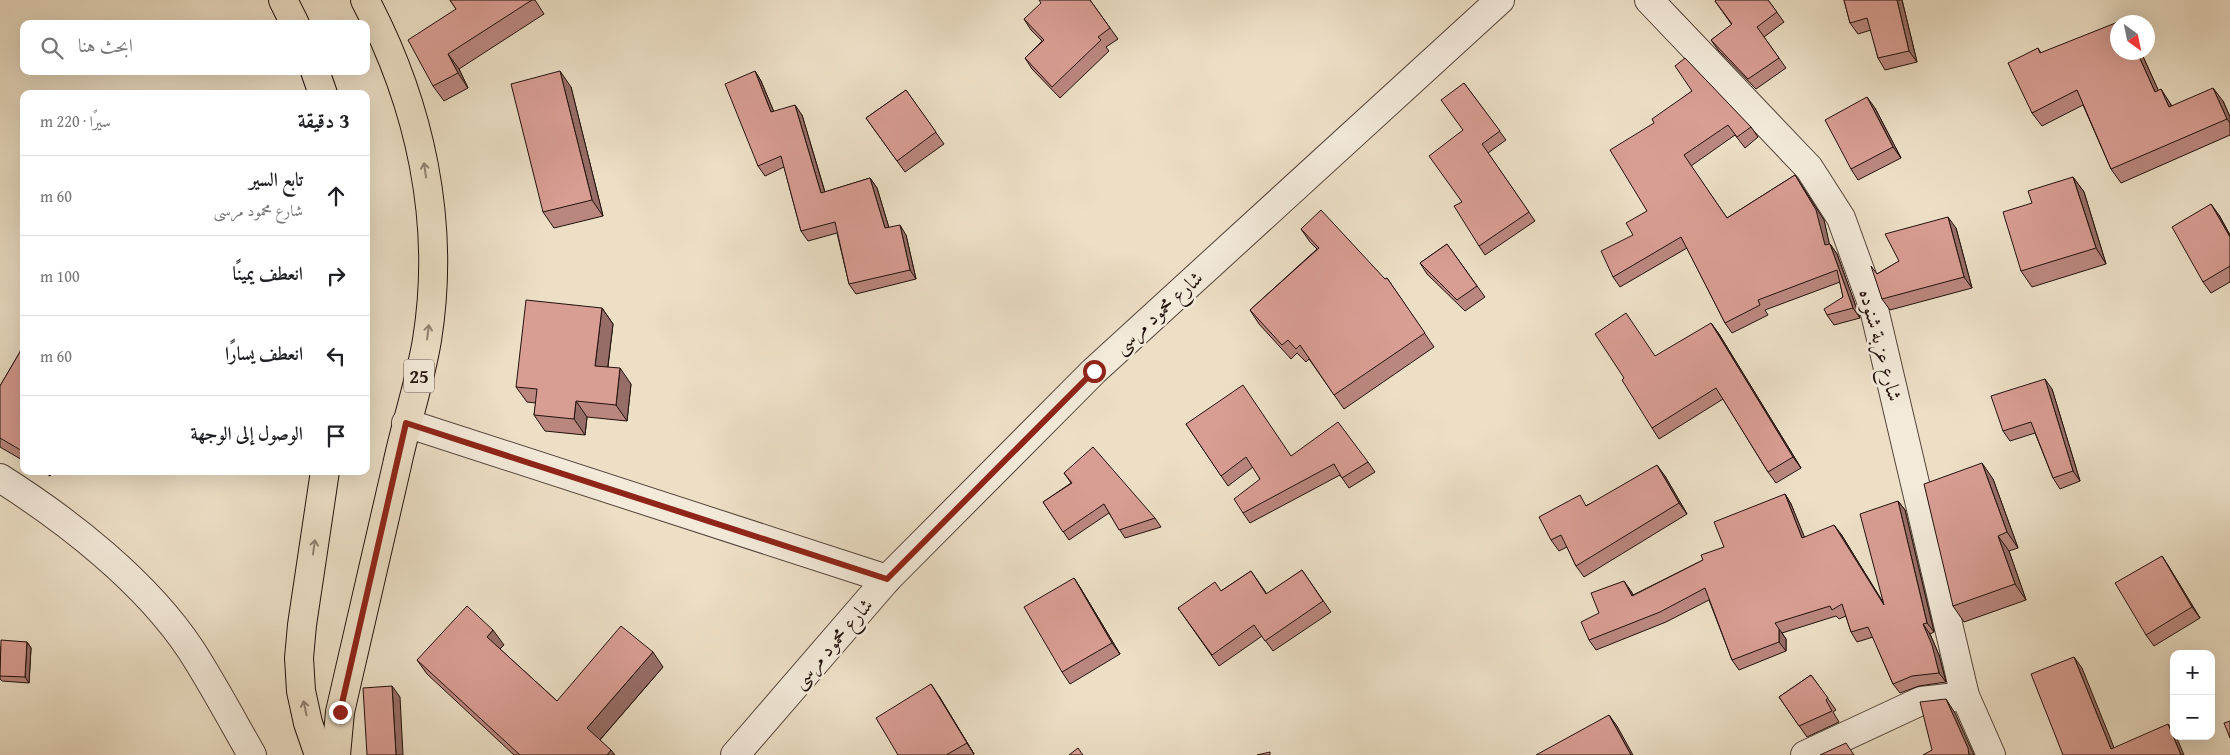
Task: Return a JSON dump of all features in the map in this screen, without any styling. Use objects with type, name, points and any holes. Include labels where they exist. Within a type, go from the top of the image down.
[{"type":"main road","points":[[283,0],[293,20]]},
{"type":"main road","name":"25","points":[[336,755],[340,712],[406,423],[418,382],[430,314],[434,254],[431,205],[424,157],[412,110],[396,64],[365,0]]},
{"type":"main road","points":[[316,75],[322,90]]},
{"type":"main road","points":[[319,755],[308,723],[303,699],[299,658],[302,625],[324,475]]},
{"type":"street","name":"شارع محمود مرسى","points":[[735,755],[887,579],[1094,371],[1500,0]]},
{"type":"street","name":"شارع عزبة شنوده","points":[[1649,0],[1809,168],[1841,218],[1874,309],[1965,696],[1991,755]]},
{"type":"street","points":[[406,423],[887,579]]},
{"type":"street","points":[[0,478],[36,501],[79,533],[119,569],[156,607],[190,649],[252,755]]},
{"type":"street","points":[[1805,755],[1921,701],[1965,696]]},
{"type":"building","points":[[450,0],[532,0],[448,54],[458,73],[433,86],[408,40],[456,9]]},
{"type":"building","points":[[1039,0],[1090,0],[1110,28],[1098,37],[1101,40],[1052,87],[1025,58],[1044,40],[1024,19],[1041,3]]},
{"type":"building","points":[[1716,0],[1768,0],[1777,12],[1757,27],[1779,58],[1748,79],[1711,40],[1732,24]]},
{"type":"building","points":[[1844,0],[1897,0],[1909,51],[1878,58],[1867,18],[1850,23]]},
{"type":"building","points":[[2110,25],[2110,60],[2141,60],[2155,92],[2161,89],[2169,107],[2213,88],[2227,119],[2111,169],[2077,90],[2032,113],[2008,63],[2038,48],[2040,53]]},
{"type":"building","points":[[1685,58],[1751,127],[1737,137],[1728,125],[1684,155],[1727,218],[1795,175],[1816,210],[1825,245],[1830,244],[1853,308],[1827,315],[1824,309],[1843,297],[1837,270],[1758,300],[1760,305],[1725,323],[1681,237],[1613,277],[1601,251],[1633,235],[1626,223],[1647,211],[1610,150],[1654,123],[1652,119],[1692,91],[1675,66]]},
{"type":"building","points":[[560,71],[592,200],[543,212],[511,84]]},
{"type":"building","points":[[755,71],[771,112],[795,105],[821,193],[870,178],[885,228],[900,225],[910,270],[849,284],[835,222],[801,231],[781,156],[758,166],[725,84]]},
{"type":"building","points":[[1464,83],[1500,131],[1482,144],[1529,212],[1479,246],[1454,206],[1462,202],[1429,156],[1463,130],[1441,100]]},
{"type":"building","points":[[906,90],[936,132],[897,161],[866,118]]},
{"type":"building","points":[[1867,97],[1893,147],[1851,169],[1825,120]]},
{"type":"building","points":[[2073,177],[2096,248],[2021,271],[2003,212],[2032,203],[2028,191]]},
{"type":"building","points":[[2211,204],[2230,237],[2230,266],[2203,282],[2172,227]]},
{"type":"building","points":[[1321,210],[1385,279],[1387,278],[1425,333],[1334,395],[1300,345],[1296,349],[1288,340],[1282,345],[1250,310],[1319,248],[1301,229]]},
{"type":"building","points":[[1948,217],[1964,277],[1882,299],[1871,266],[1877,274],[1899,261],[1885,234]]},
{"type":"building","points":[[1447,244],[1477,286],[1457,300],[1420,263]]},
{"type":"building","points":[[526,300],[602,308],[595,366],[620,368],[616,405],[576,401],[574,419],[534,415],[537,389],[516,387]]},
{"type":"building","points":[[1626,313],[1655,356],[1711,323],[1793,457],[1768,472],[1716,388],[1652,428],[1622,380],[1624,378],[1595,334]]},
{"type":"building","points":[[20,352],[20,450],[0,438],[0,386]]},
{"type":"building","points":[[2045,379],[2073,471],[2053,478],[2031,422],[2003,431],[1991,396]]},
{"type":"building","points":[[1243,385],[1291,456],[1338,422],[1368,462],[1342,478],[1334,464],[1243,513],[1234,499],[1260,479],[1246,457],[1221,476],[1186,424]]},
{"type":"building","points":[[1093,447],[1155,518],[1119,530],[1104,504],[1063,532],[1043,502],[1072,483],[1064,473]]},
{"type":"building","points":[[1982,463],[2007,532],[1998,536],[2015,584],[1953,606],[1924,484]]},
{"type":"building","points":[[1657,465],[1679,503],[1576,566],[1561,535],[1551,540],[1539,517],[1580,495],[1586,506]]},
{"type":"building","points":[[1785,494],[1802,538],[1834,525],[1884,605],[1860,514],[1898,501],[1927,623],[1923,624],[1932,645],[1939,673],[1912,676],[1893,684],[1868,627],[1851,632],[1842,604],[1832,610],[1830,606],[1775,623],[1779,629],[1779,642],[1732,660],[1705,588],[1660,612],[1589,640],[1581,622],[1599,613],[1591,593],[1624,581],[1632,596],[1703,560],[1701,555],[1724,547],[1714,522]]},
{"type":"building","points":[[2162,556],[2192,607],[2146,635],[2115,583]]},
{"type":"building","points":[[1302,570],[1323,601],[1265,641],[1254,625],[1212,655],[1178,608],[1215,582],[1221,591],[1251,571],[1266,594]]},
{"type":"building","points":[[1074,578],[1112,643],[1062,672],[1024,607]]},
{"type":"building","points":[[467,606],[493,630],[487,637],[557,701],[621,626],[653,652],[587,728],[611,750],[607,755],[520,755],[417,660]]},
{"type":"building","points":[[1,640],[27,642],[25,677],[0,676]]},
{"type":"building","points":[[2074,657],[2111,749],[2168,724],[2170,740],[2175,740],[2181,755],[2063,755],[2031,674]]},
{"type":"building","points":[[1811,675],[1828,698],[1826,700],[1832,711],[1799,726],[1779,697]]},
{"type":"building","points":[[931,684],[967,743],[946,755],[898,755],[876,718]]},
{"type":"building","points":[[392,686],[396,755],[367,755],[363,688]]},
{"type":"building","points":[[1946,699],[1968,748],[1969,755],[1923,755],[1932,750],[1920,702]]},
{"type":"building","points":[[1609,715],[1631,755],[1536,755]]},
{"type":"building","points":[[2230,721],[2230,738],[2224,723]]},
{"type":"building","points":[[1846,743],[1854,755],[1820,755]]},
{"type":"building","points":[[1078,748],[1083,755],[1069,755]]},
{"type":"building","points":[[1270,752],[1270,755],[1257,755]]},
{"type":"route","points":[[340,712],[406,423],[887,579],[1094,371]]}]
